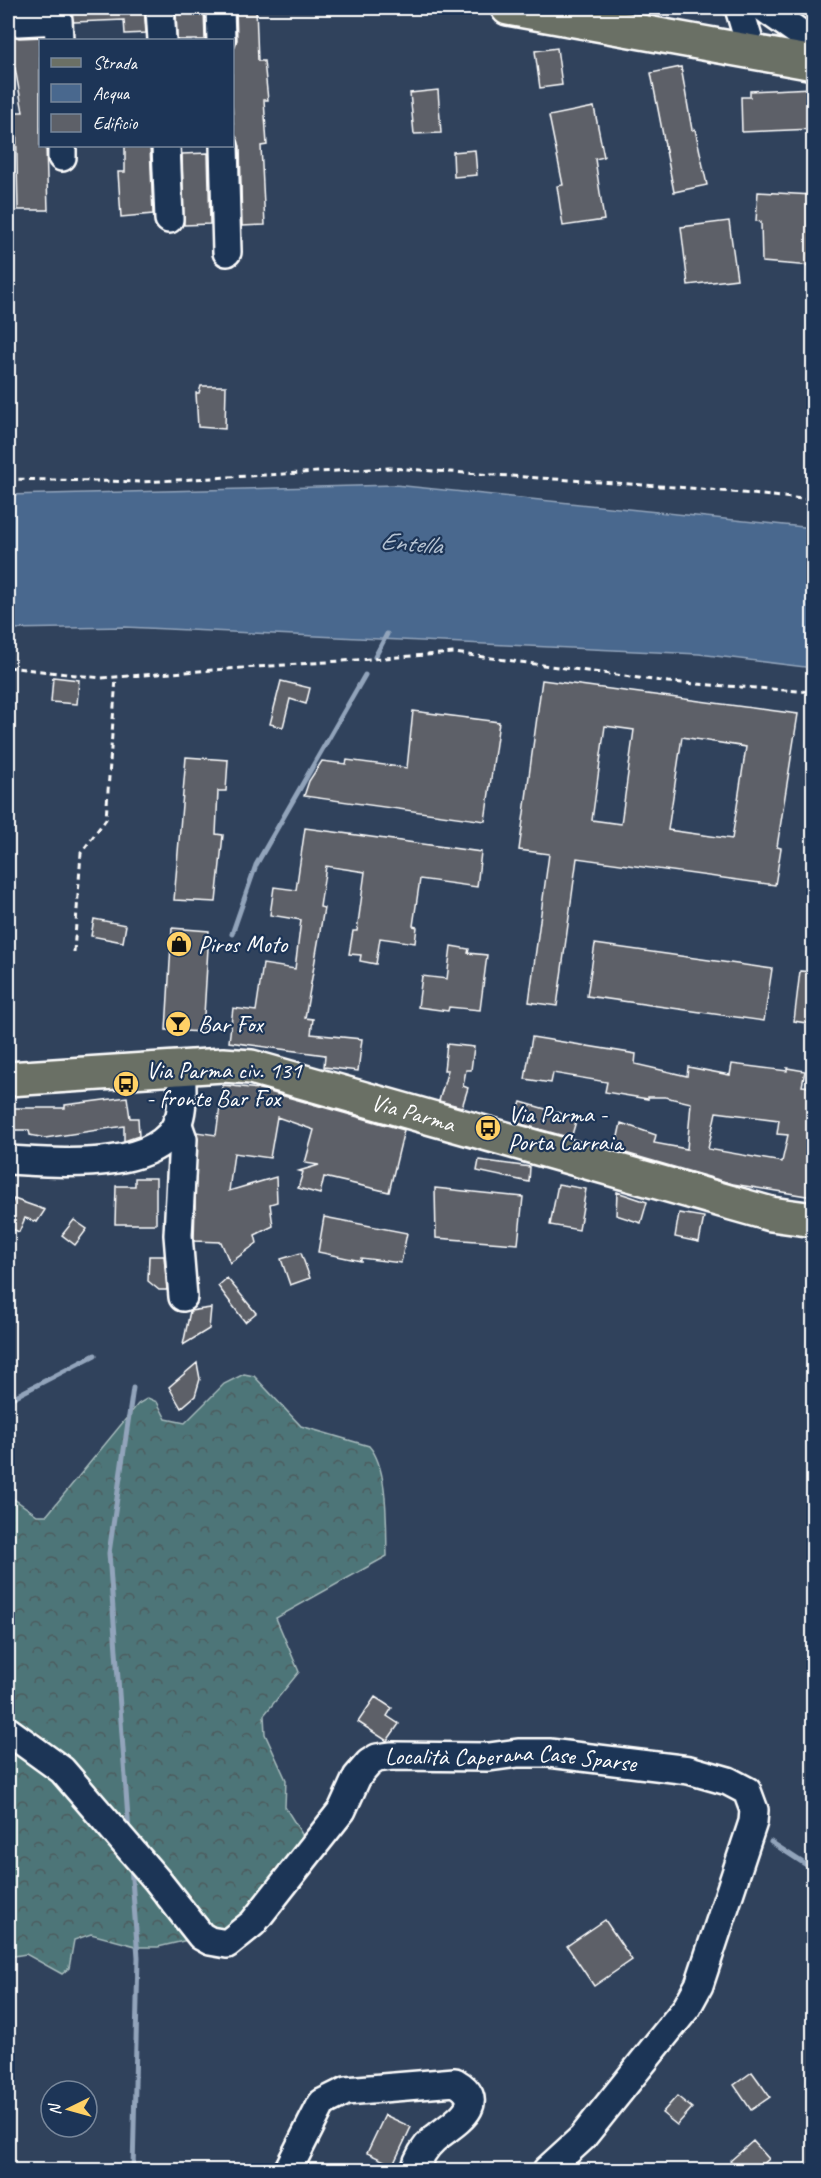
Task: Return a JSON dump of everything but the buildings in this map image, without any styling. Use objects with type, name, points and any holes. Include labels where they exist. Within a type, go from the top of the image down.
[{"type":"main road","points":[[507,8],[813,63]]},
{"type":"main road","name":"Via Parma","points":[[8,1079],[182,1067],[251,1067],[290,1076],[507,1141],[760,1211],[813,1220]]},
{"type":"street","points":[[18,8],[18,22],[58,20],[59,39]]},
{"type":"street","points":[[160,8],[162,39]]},
{"type":"street","points":[[220,8],[221,39]]},
{"type":"street","points":[[739,8],[748,38],[759,54],[777,46],[771,13]]},
{"type":"street","points":[[771,13],[813,43]]},
{"type":"street","points":[[166,147],[169,219]]},
{"type":"street","points":[[224,147],[227,252]]},
{"type":"street","points":[[182,1067],[177,1122],[183,1139],[178,1235],[183,1297]]},
{"type":"street","points":[[8,1160],[90,1164],[122,1159],[157,1143],[167,1136],[177,1122]]},
{"type":"street","name":"Località Caperana Case Sparse","points":[[8,1731],[62,1770],[157,1880],[201,1936],[210,1941],[227,1944],[253,1923],[342,1810],[357,1778],[369,1763],[377,1758],[549,1754],[689,1770],[728,1781],[747,1791],[754,1810],[753,1822],[699,1985],[687,2007],[582,2138],[548,2170]]},
{"type":"street","points":[[288,2170],[322,2103],[346,2091],[455,2082],[466,2091],[469,2106],[467,2113],[433,2140],[418,2159],[415,2170]]},
{"type":"path","points":[[8,479],[141,482],[390,468],[689,488],[813,500]]},
{"type":"path","points":[[8,667],[116,677],[454,653],[668,682],[813,692]]},
{"type":"path","points":[[74,952],[81,853],[106,819],[116,677]]},
{"type":"green space","points":[[244,1374],[254,1376],[301,1426],[369,1446],[380,1468],[385,1498],[387,1556],[276,1618],[299,1672],[264,1715],[265,1734],[286,1780],[285,1807],[305,1839],[243,1919],[226,1931],[158,1947],[139,1947],[91,1934],[74,1940],[69,1968],[62,1974],[26,1954],[8,1957],[8,1495],[37,1515],[47,1515],[138,1404],[148,1398],[157,1402],[166,1419],[185,1423],[224,1384]]},
{"type":"water","name":"Entella","points":[[395,485],[813,528],[813,668],[699,654],[125,627],[8,629],[8,495]]},
{"type":"waterway","points":[[375,657],[387,634]]},
{"type":"waterway","points":[[232,934],[256,865],[365,675]]},
{"type":"waterway","points":[[8,1400],[95,1355]]},
{"type":"waterway","points":[[129,1833],[109,1553],[133,1388]]},
{"type":"waterway","points":[[771,1842],[814,1870]]},
{"type":"waterway","points":[[131,1866],[138,1957],[133,2170]]},
{"type":"place","name":"Piros Moto","points":[[179,944]]},
{"type":"place","name":"Bar Fox","points":[[178,1024]]},
{"type":"place","name":"Via Parma civ. 131 - fronte Bar Fox","points":[[126,1084]]},
{"type":"place","name":"Via Parma - Porta Carraia","points":[[488,1128]]}]
